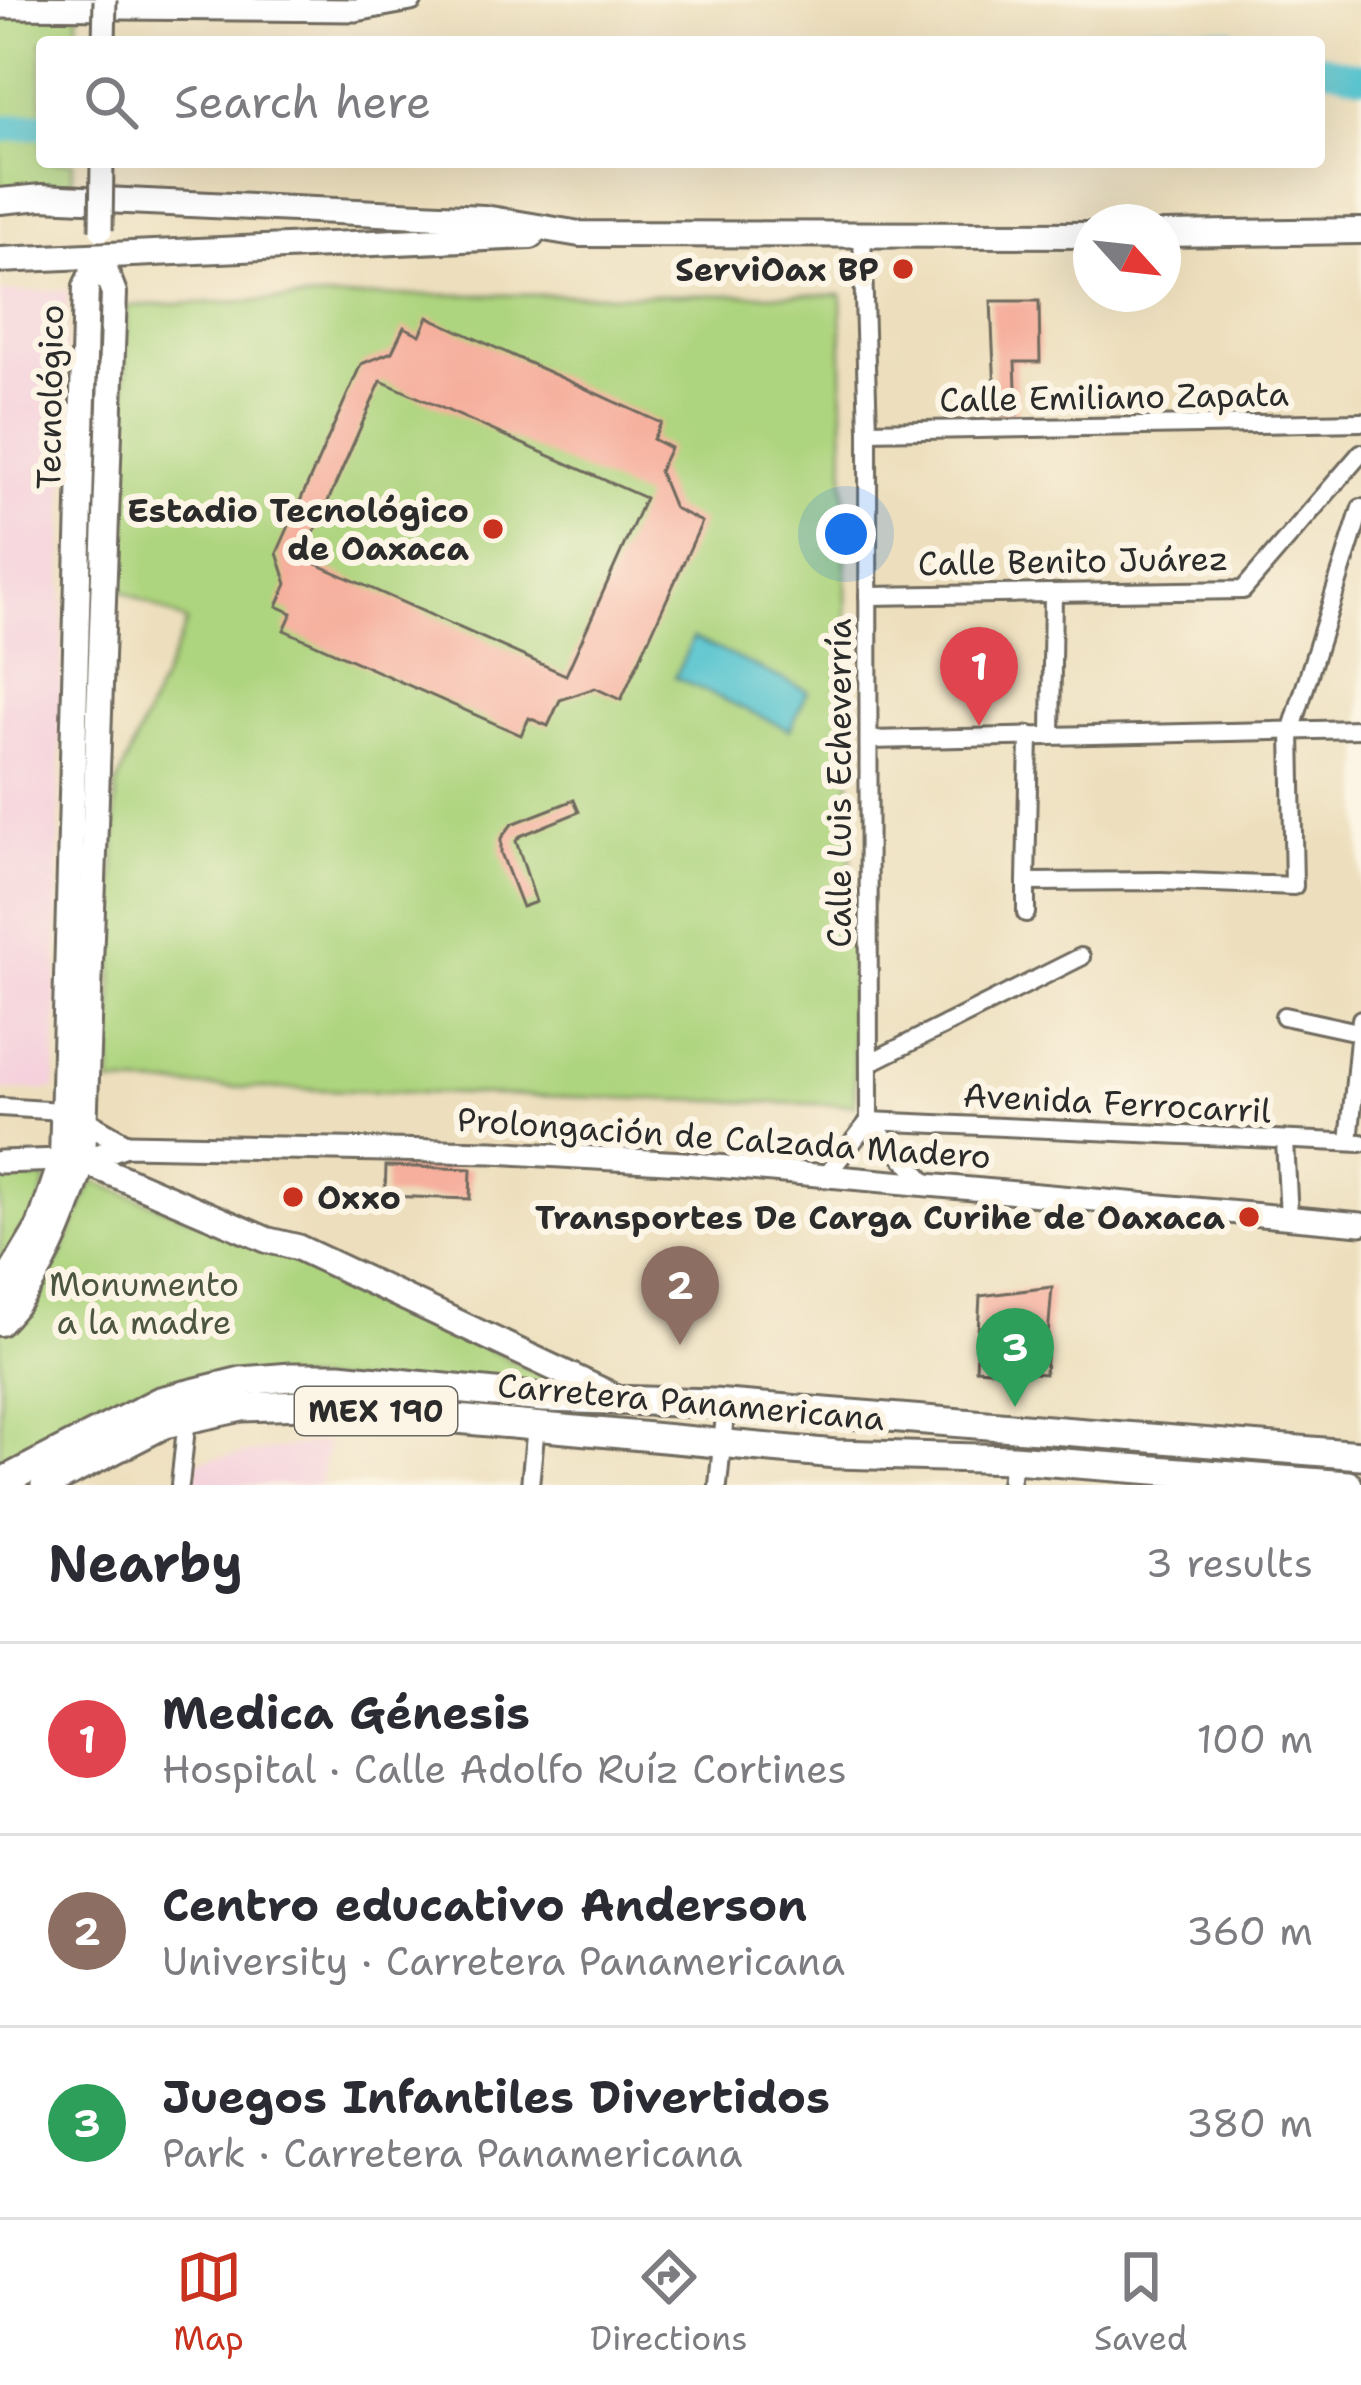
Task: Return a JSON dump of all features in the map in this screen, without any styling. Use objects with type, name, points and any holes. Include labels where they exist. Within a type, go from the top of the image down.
[{"type":"highway","name":"Carretera Panamericana","points":[[0,1484],[160,1401],[241,1381],[339,1376],[543,1398],[726,1405],[1361,1455]]},
{"type":"highway","name":"Carretera Panamericana","points":[[45,1485],[136,1436],[188,1418],[242,1407],[305,1405],[1012,1472],[1348,1485]]},
{"type":"main road","points":[[0,201],[42,197],[484,218],[580,234]]},
{"type":"main road","points":[[1181,234],[1361,231]]},
{"type":"main road","points":[[0,260],[580,234],[1073,235]]},
{"type":"main road","name":"Tecnológico","points":[[82,854],[80,519],[86,286],[100,257]]},
{"type":"main road","name":"Tecnológico","points":[[73,1161],[82,854],[106,520],[114,293],[100,257]]},
{"type":"main road","points":[[0,1292],[73,1161]]},
{"type":"main road","points":[[0,1323],[35,1277],[69,1204],[73,1161]]},
{"type":"main road","name":"MEX 190","points":[[73,1161],[267,1240],[297,1247],[623,1401]]},
{"type":"street","points":[[104,36],[105,0]]},
{"type":"street","points":[[0,7],[356,10],[411,0]]},
{"type":"street","points":[[100,257],[102,168]]},
{"type":"street","name":"Calle Luis Echeverría","points":[[862,232],[868,431],[869,1121]]},
{"type":"street","name":"Calle Emiliano Zapata","points":[[868,431],[1361,422]]},
{"type":"street","name":"Calle Benito Juárez","points":[[868,596],[1243,590],[1361,453]]},
{"type":"street","points":[[1026,882],[1162,880],[1294,886],[1291,732],[1361,508]]},
{"type":"street","points":[[80,519],[106,520]]},
{"type":"street","points":[[1051,735],[1053,593]]},
{"type":"street","points":[[868,740],[1361,729]]},
{"type":"street","points":[[1026,913],[1029,735]]},
{"type":"street","points":[[869,1063],[1081,957]]},
{"type":"street","points":[[1284,1016],[1360,1026],[1355,1142]]},
{"type":"street","points":[[0,1107],[73,1116],[126,1145]]},
{"type":"street","points":[[826,1176],[869,1121],[928,1185]]},
{"type":"street","name":"Avenida Ferrocarril","points":[[869,1121],[1355,1142]]},
{"type":"street","points":[[1285,1141],[1289,1218]]},
{"type":"street","name":"Prolongación de Calzada Madero","points":[[0,1162],[73,1161],[126,1145],[492,1152],[826,1176],[1361,1224]]},
{"type":"street","points":[[718,1485],[726,1405]]},
{"type":"street","points":[[180,1485],[188,1418]]},
{"type":"street","points":[[530,1485],[536,1426]]},
{"type":"shaded area","points":[[67,290],[55,1090],[0,1090],[0,292]]},
{"type":"shaded area","points":[[329,1441],[320,1485],[194,1485],[196,1461]]},
{"type":"green space","points":[[78,12],[77,36],[36,36],[36,168],[73,168],[72,189],[0,195],[0,13]]},
{"type":"green space","points":[[411,295],[841,295],[855,1105],[111,1084],[116,786],[187,622],[121,590],[127,306]]},
{"type":"green space","points":[[47,1178],[34,1227],[0,1278],[0,1179]]},
{"type":"green space","name":"Monumento a la madre","points":[[93,1181],[323,1269],[572,1390],[265,1379],[0,1477],[0,1324],[58,1262]]},
{"type":"water","points":[[693,638],[808,691],[790,730],[675,677]]},
{"type":"building","points":[[991,301],[1039,301],[1040,362],[1015,362],[1017,414],[996,415]]},
{"type":"building","points":[[428,317],[661,423],[653,439],[670,448],[659,471],[674,508],[702,522],[621,700],[595,688],[560,700],[548,726],[529,718],[521,735],[284,630],[292,613],[277,606],[287,584],[277,553],[361,364],[392,352],[404,327],[420,335]],"holes":[[[381,381],[645,498],[566,675],[303,558]]]},
{"type":"building","points":[[574,800],[579,812],[516,841],[536,902],[522,907],[501,853],[501,838],[512,824]]},
{"type":"building","points":[[386,1166],[471,1169],[470,1199],[385,1196]]},
{"type":"building","points":[[1052,1287],[1045,1374],[976,1369],[980,1296]]},
{"type":"waterway","points":[[1325,67],[1361,76]]},
{"type":"waterway","points":[[0,129],[36,126]]},
{"type":"place","name":"ServiOax BP","points":[[903,269]]},
{"type":"place","name":"Estadio Tecnológico de Oaxaca","points":[[493,529]]},
{"type":"place","name":"Medica Génesis","points":[[979,726]]},
{"type":"place","name":"Oxxo","points":[[293,1197]]},
{"type":"place","name":"Transportes De Carga Curihe de Oaxaca","points":[[1249,1217]]},
{"type":"place","name":"Centro educativo Anderson","points":[[680,1345]]},
{"type":"place","name":"Juegos Infantiles Divertidos","points":[[1015,1407]]}]
